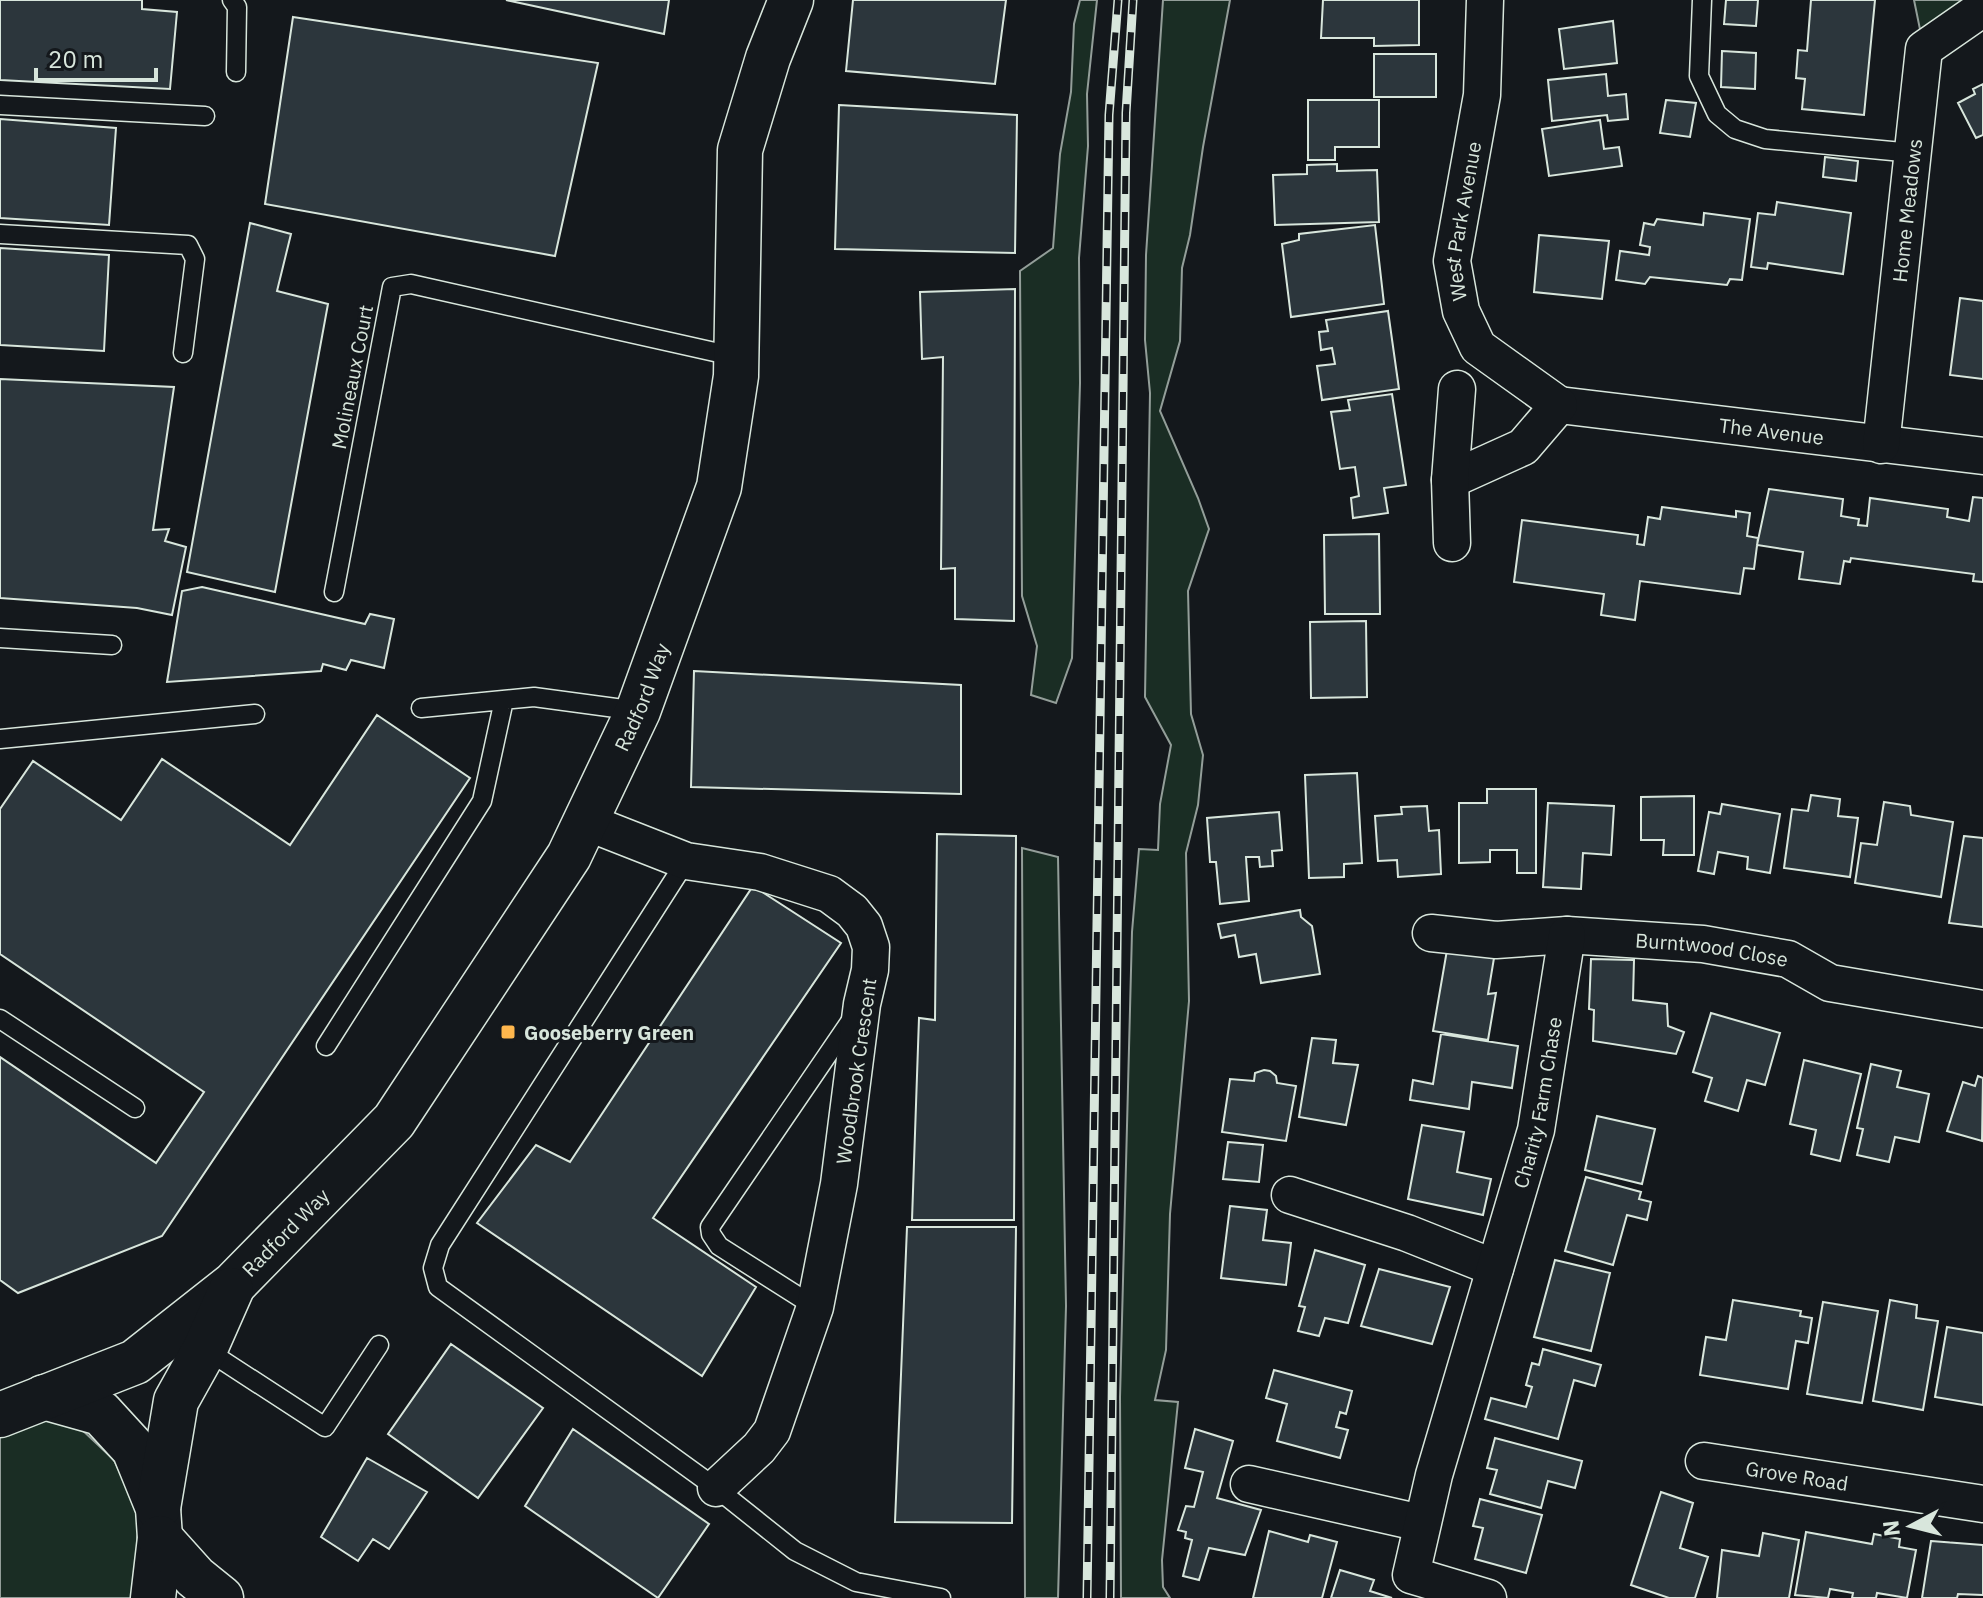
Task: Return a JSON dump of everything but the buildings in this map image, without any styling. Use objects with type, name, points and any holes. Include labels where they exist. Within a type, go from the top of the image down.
[{"type":"street","name":"Radford Way","points":[[0,1415],[135,1362],[234,1284],[394,1121],[569,856],[638,711],[719,487],[737,357],[740,150],[768,58],[791,0]]},
{"type":"street","name":"West Park Avenue","points":[[1485,0],[1482,95],[1452,261],[1461,311],[1478,347],[1559,405]]},
{"type":"street","name":"Home Meadows","points":[[1881,445],[1924,49],[1983,8]]},
{"type":"street","points":[[1452,543],[1450,480],[1457,389]]},
{"type":"street","name":"The Avenue","points":[[1559,405],[1983,456]]},
{"type":"street","points":[[1450,480],[1523,447],[1559,405]]},
{"type":"street","name":"Woodbrook Crescent","points":[[584,821],[686,861],[760,872],[829,894],[852,911],[864,926],[871,947],[839,1184],[815,1307],[772,1431],[759,1448],[716,1488]]},
{"type":"street","name":"Burntwood Close","points":[[1431,933],[1496,940],[1567,935],[1703,944],[1788,959],[1830,983],[1983,1009]]},
{"type":"street","name":"Charity Farm Chase","points":[[1488,1598],[1411,1575],[1421,1523],[1536,1130],[1567,935]]},
{"type":"street","points":[[1290,1195],[1407,1233],[1495,1268]]},
{"type":"street","name":"Radford Way","points":[[153,1598],[159,1523],[176,1401],[205,1349],[234,1284]]},
{"type":"street","points":[[44,1397],[101,1413],[134,1449],[159,1523],[195,1577],[221,1598]]},
{"type":"street","name":"Grove Road","points":[[1704,1461],[1983,1504]]},
{"type":"street","points":[[1249,1484],[1421,1523]]},
{"type":"lane","points":[[232,0],[237,7],[236,72]]},
{"type":"lane","points":[[1702,0],[1699,76],[1717,114],[1735,129],[1765,139],[1913,153]]},
{"type":"lane","points":[[0,105],[205,116]]},
{"type":"lane","points":[[0,234],[188,245],[195,259],[183,353]]},
{"type":"lane","name":"Molineaux Court","points":[[334,592],[392,287],[411,284],[737,357]]},
{"type":"lane","points":[[0,638],[112,645]]},
{"type":"lane","points":[[421,708],[534,697],[638,711]]},
{"type":"lane","points":[[326,1046],[482,801],[504,700]]},
{"type":"lane","points":[[0,739],[255,714]]},
{"type":"lane","points":[[686,861],[440,1245],[433,1268],[438,1287],[716,1488],[795,1551],[856,1582],[941,1598]]},
{"type":"lane","points":[[815,1307],[719,1246],[710,1227],[862,1004]]},
{"type":"lane","points":[[0,1019],[135,1108]]},
{"type":"lane","points":[[205,1349],[325,1427],[379,1345]]},
{"type":"green space","points":[[1080,0],[1097,0],[1087,94],[1088,146],[1079,258],[1080,383],[1072,658],[1056,703],[1031,695],[1037,646],[1022,596],[1020,271],[1053,248],[1060,154],[1071,92],[1074,24]]},
{"type":"green space","points":[[1163,0],[1230,0],[1182,268],[1180,341],[1160,411],[1209,529],[1188,591],[1191,714],[1203,755],[1198,805],[1186,853],[1189,1001],[1170,1214],[1166,1350],[1155,1400],[1178,1402],[1162,1560],[1163,1587],[1170,1598],[1121,1598],[1120,1397],[1132,932],[1139,849],[1158,850],[1160,804],[1171,745],[1145,697],[1150,393],[1145,340],[1146,255]]},
{"type":"green space","points":[[1914,0],[1983,0],[1924,49]]},
{"type":"green space","points":[[1022,848],[1058,857],[1066,1306],[1058,1598],[1025,1598]]},
{"type":"green space","points":[[46,1416],[78,1426],[114,1460],[136,1506],[142,1598],[0,1598],[0,1437]]},
{"type":"railway","points":[[1087,1598],[1109,115],[1118,0]]},
{"type":"railway","points":[[1110,1598],[1126,113],[1133,0]]},
{"type":"place","name":"Gooseberry Green","points":[[508,1032]]}]
